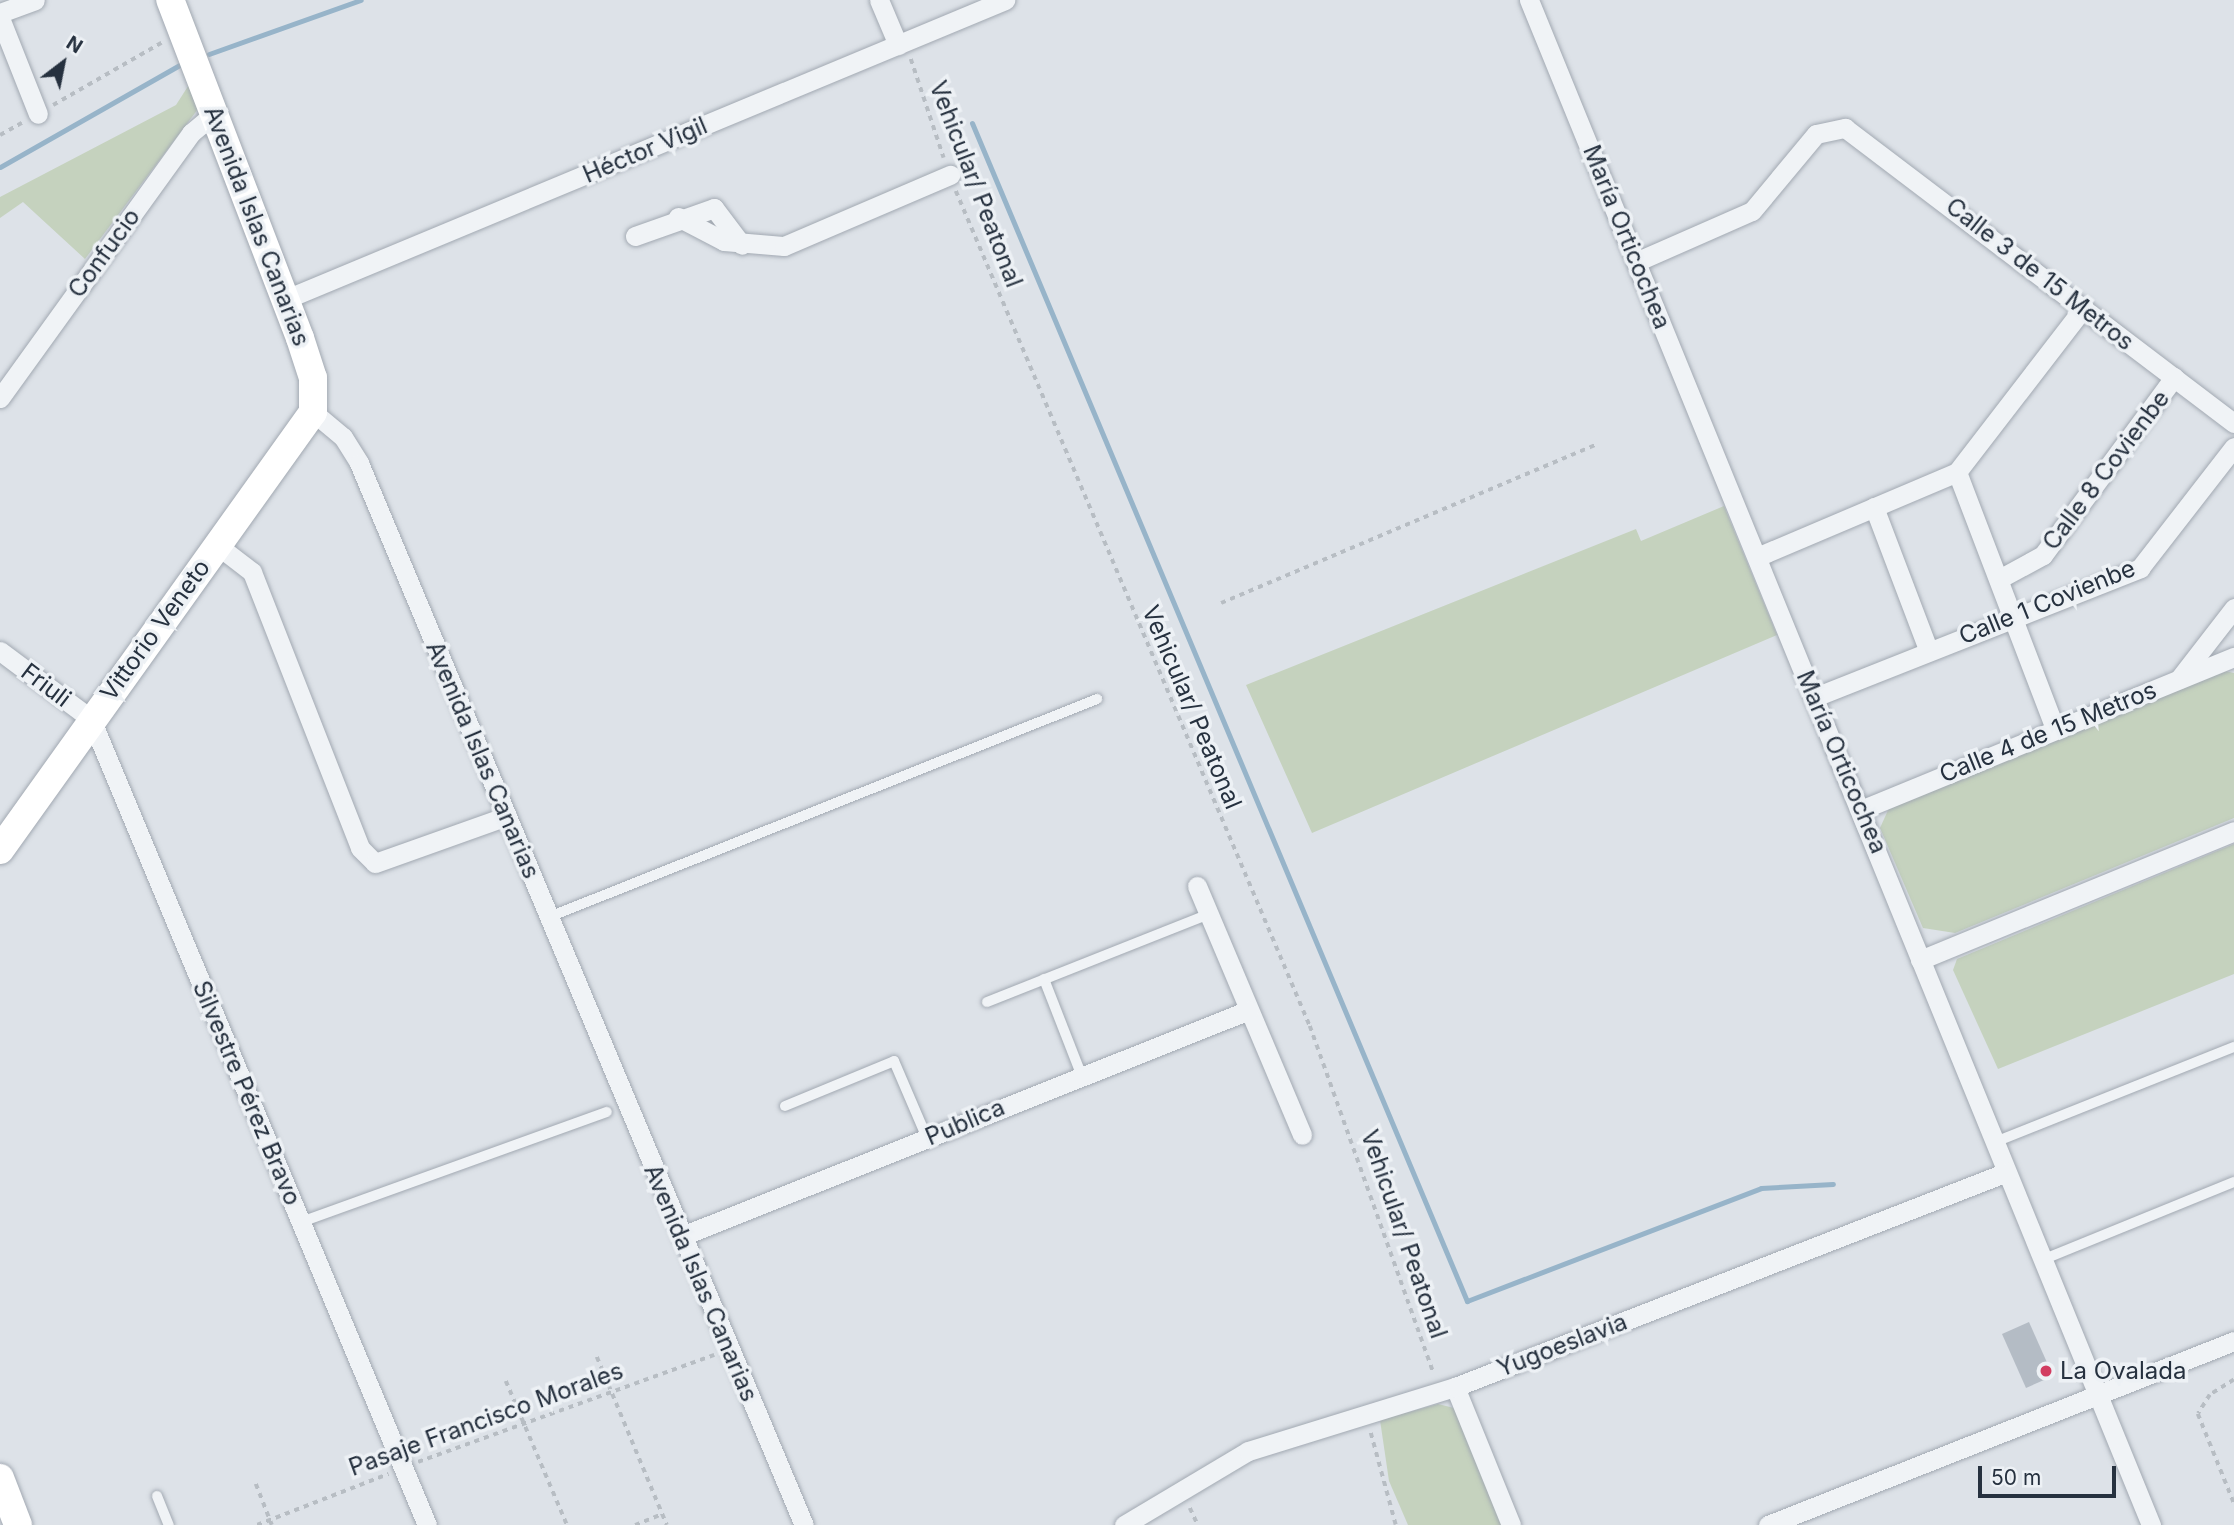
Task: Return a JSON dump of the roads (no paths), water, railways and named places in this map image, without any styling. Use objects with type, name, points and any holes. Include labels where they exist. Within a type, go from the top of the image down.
[{"type":"street","points":[[0,13],[35,0]]},
{"type":"street","name":"Avenida Islas Canarias","points":[[170,0],[286,299],[313,379],[313,412],[343,437],[359,463],[804,1525]]},
{"type":"street","points":[[879,0],[898,45]]},
{"type":"street","name":"Héctor Vigil","points":[[286,299],[1005,0]]},
{"type":"street","name":"María Orticochea","points":[[1529,0],[1638,261],[1756,558],[1863,809],[1920,960],[2151,1525]]},
{"type":"street","points":[[0,18],[38,114]]},
{"type":"street","name":"Confucio","points":[[0,398],[191,133],[214,114]]},
{"type":"street","name":"Calle 3 de 15 Metros","points":[[1638,261],[1752,211],[1816,134],[1845,128],[2234,423]]},
{"type":"street","points":[[635,236],[678,216],[742,245],[784,246],[950,175]]},
{"type":"street","points":[[1756,558],[1957,472],[2084,307]]},
{"type":"street","name":"Calle 8 Covienbe","points":[[1998,579],[2043,555],[2174,377]]},
{"type":"street","name":"Vittorio Veneto","points":[[0,850],[91,719],[313,412]]},
{"type":"street","name":"Calle 1 Covienbe","points":[[1815,697],[1928,649],[2140,568],[2234,447]]},
{"type":"street","points":[[1957,472],[2015,618],[2055,729]]},
{"type":"street","points":[[1874,507],[1928,649]]},
{"type":"street","points":[[217,545],[252,572],[360,848],[375,863],[507,816]]},
{"type":"street","points":[[2179,679],[2234,608]]},
{"type":"street","name":"Friuli","points":[[0,651],[91,719]]},
{"type":"street","name":"Calle 4 de 15 Metros","points":[[1863,809],[2234,657]]},
{"type":"street","name":"Silvestre Pérez Bravo","points":[[91,719],[427,1525]]},
{"type":"street","points":[[1920,960],[2234,831]]},
{"type":"street","points":[[1197,886],[1302,1135]]},
{"type":"street","name":"Publica","points":[[682,1236],[927,1139],[1081,1074],[1249,1010]]},
{"type":"street","name":"Yugoeslavia","points":[[1124,1525],[1248,1451],[1448,1389],[2007,1172]]},
{"type":"street","points":[[1768,1525],[2234,1341]]},
{"type":"street","points":[[1448,1389],[1511,1525]]},
{"type":"street","points":[[0,1478],[18,1525]]},
{"type":"lane","points":[[549,917],[1097,699]]},
{"type":"lane","points":[[987,1002],[1209,914]]},
{"type":"lane","points":[[1044,979],[1081,1074]]},
{"type":"lane","points":[[1995,1142],[2234,1047]]},
{"type":"lane","points":[[785,1107],[894,1061],[927,1139]]},
{"type":"lane","points":[[301,1222],[607,1112]]},
{"type":"lane","points":[[2042,1260],[2234,1182]]},
{"type":"lane","points":[[158,1496],[169,1525]]},
{"type":"waterway","points":[[209,54],[361,0]]},
{"type":"waterway","points":[[0,167],[181,64]]},
{"type":"waterway","points":[[972,123],[1467,1301],[1761,1188],[1833,1184]]},
{"type":"place","name":"La Ovalada","points":[[2046,1371]]}]
